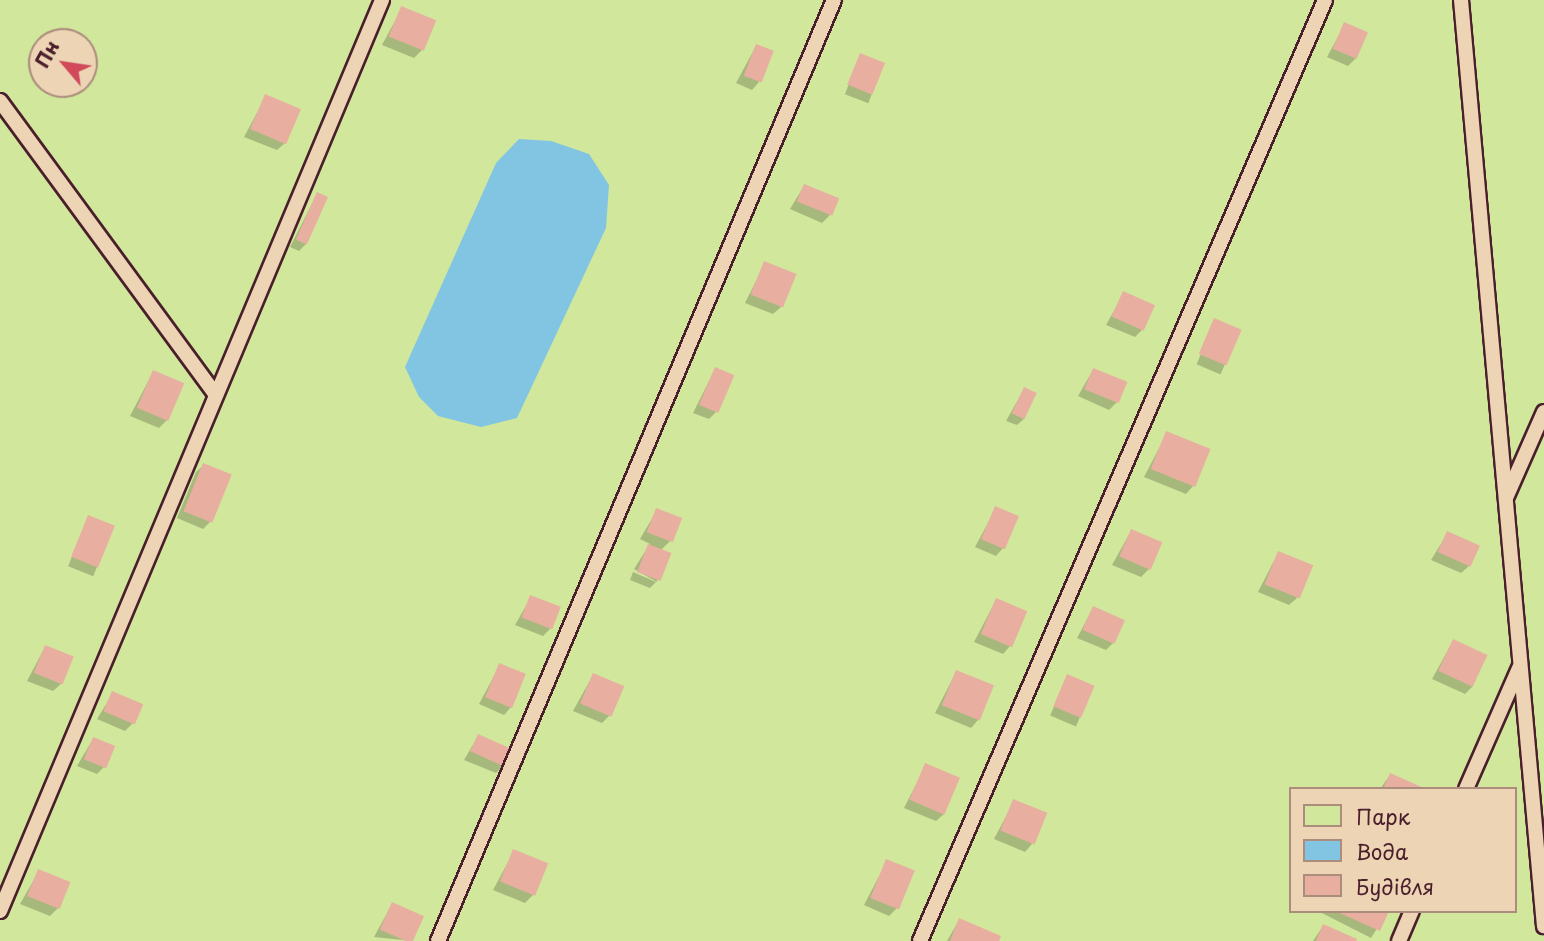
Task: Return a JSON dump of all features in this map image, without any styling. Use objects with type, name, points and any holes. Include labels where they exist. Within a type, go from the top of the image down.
[{"type":"lane","points":[[0,911],[382,0]]},
{"type":"lane","points":[[438,941],[834,0]]},
{"type":"lane","points":[[920,941],[1325,0]]},
{"type":"lane","points":[[1461,0],[1544,926]]},
{"type":"lane","points":[[0,101],[215,394]]},
{"type":"lane","points":[[1506,500],[1544,412]]},
{"type":"lane","points":[[1467,787],[1520,664]]},
{"type":"lane","points":[[1399,941],[1411,913]]},
{"type":"green space","points":[[0,0],[1544,0],[1544,941],[0,941]]},
{"type":"water","points":[[519,139],[551,141],[589,154],[609,185],[606,228],[517,418],[481,427],[438,416],[419,397],[405,367],[496,163]]},
{"type":"building","points":[[401,6],[436,20],[424,51],[389,37]]},
{"type":"building","points":[[1344,22],[1368,32],[1357,59],[1333,49]]},
{"type":"building","points":[[756,44],[774,51],[762,83],[744,76]]},
{"type":"building","points":[[860,53],[885,63],[872,95],[847,85]]},
{"type":"building","points":[[265,94],[301,109],[286,144],[250,129]]},
{"type":"building","points":[[804,184],[839,198],[832,216],[797,202]]},
{"type":"building","points":[[317,192],[328,197],[307,244],[296,240]]},
{"type":"building","points":[[764,261],[796,274],[783,307],[751,294]]},
{"type":"building","points":[[1123,291],[1155,305],[1144,331],[1112,317]]},
{"type":"building","points":[[1214,318],[1242,330],[1226,366],[1199,354]]},
{"type":"building","points":[[715,367],[734,375],[718,413],[699,405]]},
{"type":"building","points":[[1093,368],[1127,382],[1119,403],[1084,389]]},
{"type":"building","points":[[153,370],[184,383],[168,421],[137,408]]},
{"type":"building","points":[[1024,387],[1037,393],[1024,419],[1012,413]]},
{"type":"building","points":[[1166,431],[1211,449],[1195,487],[1151,469]]},
{"type":"building","points":[[203,463],[232,475],[212,523],[184,511]]},
{"type":"building","points":[[995,506],[1019,516],[1005,549],[981,539]]},
{"type":"building","points":[[656,508],[682,518],[673,542],[647,532]]},
{"type":"building","points":[[88,515],[115,526],[98,568],[71,557]]},
{"type":"building","points":[[1131,529],[1162,542],[1151,570],[1119,557]]},
{"type":"building","points":[[1447,531],[1480,546],[1471,567],[1438,552]]},
{"type":"building","points":[[648,544],[671,553],[661,581],[637,572]]},
{"type":"building","points":[[1278,551],[1313,565],[1300,599],[1265,584]]},
{"type":"building","points":[[530,595],[561,607],[552,629],[521,617]]},
{"type":"building","points":[[996,598],[1027,611],[1012,647],[981,634]]},
{"type":"building","points":[[1093,606],[1125,620],[1114,644],[1082,630]]},
{"type":"building","points":[[1453,639],[1487,655],[1473,687],[1438,671]]},
{"type":"building","points":[[45,645],[74,657],[63,684],[34,673]]},
{"type":"building","points":[[499,663],[526,674],[512,708],[485,697]]},
{"type":"building","points":[[956,670],[994,685],[980,721],[942,705]]},
{"type":"building","points":[[593,673],[624,686],[611,717],[580,703]]},
{"type":"building","points":[[1067,674],[1095,686],[1081,718],[1053,706]]},
{"type":"building","points":[[112,691],[143,704],[135,725],[103,711]]},
{"type":"building","points":[[478,734],[512,749],[504,766],[470,751]]},
{"type":"building","points":[[93,737],[115,746],[106,768],[84,759]]},
{"type":"building","points":[[925,763],[960,778],[944,815],[909,800]]},
{"type":"building","points":[[1390,773],[1422,787],[1384,787]]},
{"type":"building","points":[[1013,799],[1047,813],[1035,844],[1000,831]]},
{"type":"building","points":[[513,849],[548,863],[535,896],[500,881]]},
{"type":"building","points":[[886,859],[915,871],[899,910],[870,898]]},
{"type":"building","points":[[38,869],[70,882],[60,909],[27,896]]},
{"type":"building","points":[[392,902],[424,916],[413,941],[406,941],[380,929]]},
{"type":"building","points":[[1340,913],[1388,913],[1380,931]]},
{"type":"building","points":[[959,918],[1001,936],[999,941],[950,941]]},
{"type":"building","points":[[1323,924],[1357,939],[1316,941]]}]
